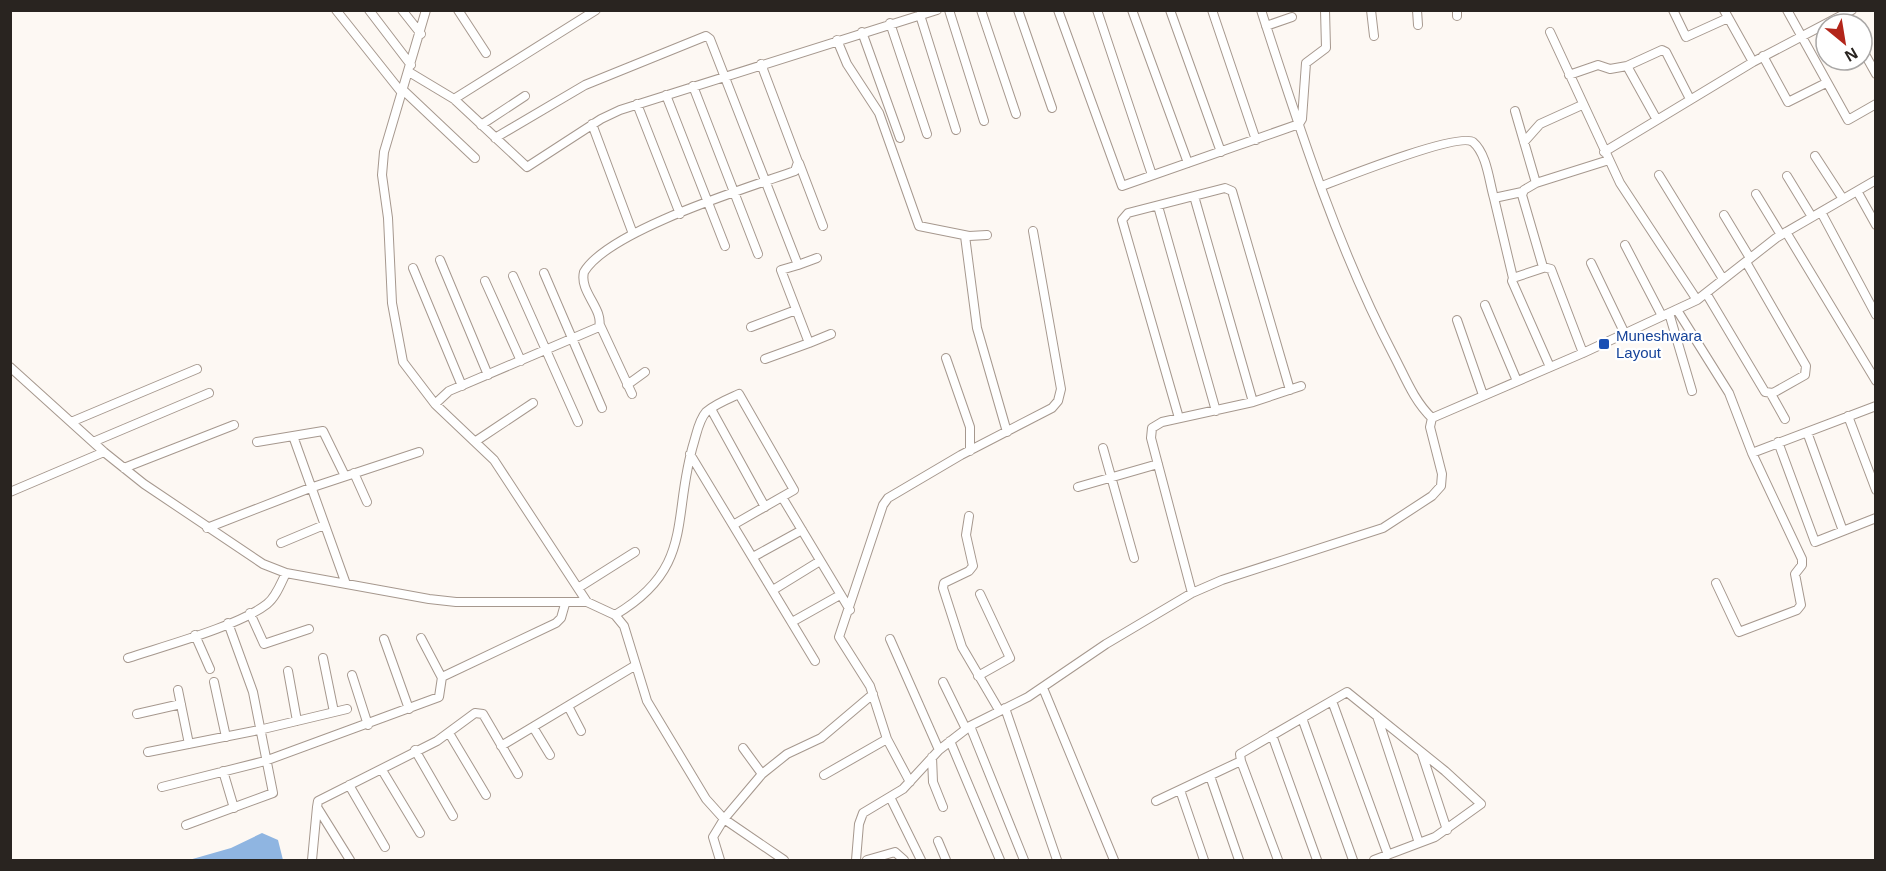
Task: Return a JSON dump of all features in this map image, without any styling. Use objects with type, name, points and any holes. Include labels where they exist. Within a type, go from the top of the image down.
[{"type":"street","points":[[336,10],[402,92],[475,158]]},
{"type":"street","points":[[369,10],[410,69],[454,99],[527,167],[592,124],[638,104],[937,10]]},
{"type":"street","points":[[402,10],[421,34]]},
{"type":"street","points":[[426,10],[421,34],[384,152],[382,176],[388,218],[392,303],[403,362],[435,404],[476,441],[507,478],[587,602]]},
{"type":"street","points":[[458,10],[486,53]]},
{"type":"street","points":[[454,99],[596,10]]},
{"type":"street","points":[[949,10],[984,121]]},
{"type":"street","points":[[981,10],[1016,114]]},
{"type":"street","points":[[1018,10],[1052,108]]},
{"type":"street","points":[[1058,10],[1119,183],[1124,186],[1299,124],[1302,119],[1306,63],[1326,48],[1325,10]]},
{"type":"street","points":[[1097,10],[1152,176]]},
{"type":"street","points":[[1132,10],[1188,163]]},
{"type":"street","points":[[1170,10],[1221,152]]},
{"type":"street","points":[[1212,10],[1256,140]]},
{"type":"street","points":[[1261,10],[1322,186],[1384,335],[1419,404],[1432,418]]},
{"type":"street","points":[[1371,10],[1374,36]]},
{"type":"street","points":[[1417,10],[1418,25]]},
{"type":"street","points":[[1672,10],[1686,37],[1726,14],[1753,62]]},
{"type":"street","points":[[1787,10],[1848,120],[1875,104]]},
{"type":"street","points":[[920,15],[956,130]]},
{"type":"street","points":[[1266,26],[1292,17]]},
{"type":"street","points":[[890,23],[927,134]]},
{"type":"street","points":[[1605,152],[1763,56],[1814,30]]},
{"type":"street","points":[[862,32],[900,138]]},
{"type":"street","points":[[1550,32],[1620,183],[1697,300]]},
{"type":"street","points":[[495,138],[571,92],[704,36],[710,39],[798,265]]},
{"type":"street","points":[[837,40],[847,64],[879,113],[919,226],[926,230],[965,236],[987,235]]},
{"type":"street","points":[[1569,75],[1599,65],[1610,69],[1628,66],[1662,50],[1666,52],[1690,99]]},
{"type":"street","points":[[1763,56],[1788,102],[1826,83]]},
{"type":"street","points":[[761,64],[823,225]]},
{"type":"street","points":[[1628,66],[1657,120]]},
{"type":"street","points":[[693,86],[758,254]]},
{"type":"street","points":[[666,95],[725,246]]},
{"type":"street","points":[[481,125],[525,96]]},
{"type":"street","points":[[638,104],[680,214]]},
{"type":"street","points":[[1524,142],[1540,124],[1582,105]]},
{"type":"street","points":[[1515,111],[1536,183]]},
{"type":"street","points":[[592,124],[633,234]]},
{"type":"street","points":[[1322,186],[1445,143],[1467,140],[1473,142],[1482,154],[1513,278],[1512,283],[1550,367]]},
{"type":"street","points":[[1815,156],[1843,199]]},
{"type":"street","points":[[1494,198],[1522,192],[1536,183],[1609,160]]},
{"type":"street","points":[[632,394],[600,325],[584,284],[584,272],[608,250],[633,234],[733,193],[795,171],[798,162]]},
{"type":"street","points":[[1659,175],[1724,279]]},
{"type":"street","points":[[1787,176],[1812,217]]},
{"type":"street","points":[[1432,418],[1583,353],[1697,300],[1784,233],[1875,180]]},
{"type":"street","points":[[1179,418],[1123,224],[1123,217],[1128,213],[1225,188],[1232,191],[1290,390]]},
{"type":"street","points":[[1857,191],[1875,225]]},
{"type":"street","points":[[1522,192],[1544,268]]},
{"type":"street","points":[[1756,194],[1784,233],[1875,381]]},
{"type":"street","points":[[1194,196],[1252,402]]},
{"type":"street","points":[[1158,206],[1216,411]]},
{"type":"street","points":[[1821,212],[1875,315]]},
{"type":"street","points":[[1724,216],[1807,369],[1805,375],[1771,394]]},
{"type":"street","points":[[910,782],[887,739],[873,694],[852,654],[839,639],[883,505],[894,493],[1052,408],[1060,394],[1033,231]]},
{"type":"street","points":[[965,236],[977,328],[1007,432]]},
{"type":"street","points":[[1625,245],[1669,313],[1729,393],[1752,453],[1802,559],[1802,565],[1795,574],[1802,605],[1797,610],[1739,632],[1716,583]]},
{"type":"street","points":[[809,343],[781,270],[817,258]]},
{"type":"street","points":[[440,260],[488,375]]},
{"type":"street","points":[[1591,263],[1625,334]]},
{"type":"street","points":[[413,268],[462,386]]},
{"type":"street","points":[[1513,278],[1544,268],[1551,269],[1583,353]]},
{"type":"street","points":[[544,273],[602,408]]},
{"type":"street","points":[[513,276],[578,422]]},
{"type":"street","points":[[485,281],[521,362]]},
{"type":"street","points":[[1706,293],[1763,389],[1771,394],[1785,419]]},
{"type":"street","points":[[1485,305],[1517,381]]},
{"type":"street","points":[[751,327],[796,310]]},
{"type":"street","points":[[1669,313],[1692,391]]},
{"type":"street","points":[[1457,320],[1483,395]]},
{"type":"street","points":[[435,404],[449,391],[546,352],[600,325]]},
{"type":"street","points":[[765,359],[831,334]]},
{"type":"street","points":[[945,358],[970,427],[970,451]]},
{"type":"street","points":[[10,367],[124,468],[207,528],[262,564],[286,573],[441,601],[565,604],[587,602],[615,615],[624,626],[647,701],[706,799],[724,819],[784,861]]},
{"type":"street","points":[[70,422],[197,369]]},
{"type":"street","points":[[627,384],[645,372]]},
{"type":"street","points":[[1192,593],[1151,438],[1152,428],[1156,424],[1252,402],[1301,386]]},
{"type":"street","points":[[93,442],[209,393]]},
{"type":"street","points":[[615,615],[640,599],[666,568],[683,510],[690,454],[701,421],[711,409],[739,394],[795,490],[733,525]]},
{"type":"street","points":[[476,441],[533,403]]},
{"type":"street","points":[[1752,453],[1875,406]]},
{"type":"street","points":[[711,409],[765,507]]},
{"type":"street","points":[[1848,416],[1875,490]]},
{"type":"street","points":[[856,861],[860,819],[867,810],[910,782],[939,750],[968,727],[1043,688],[1106,644],[1192,593],[1222,580],[1383,528],[1432,496],[1441,486],[1442,474],[1430,427],[1432,418]]},
{"type":"street","points":[[124,468],[234,425]]},
{"type":"street","points":[[257,442],[326,432],[345,476]]},
{"type":"street","points":[[1807,432],[1843,531]]},
{"type":"street","points":[[293,436],[346,584]]},
{"type":"street","points":[[1778,442],[1815,542],[1875,518]]},
{"type":"street","points":[[1103,448],[1134,558]]},
{"type":"street","points":[[10,492],[104,452]]},
{"type":"street","points":[[207,528],[310,488],[419,452]]},
{"type":"street","points":[[690,454],[815,661]]},
{"type":"street","points":[[1078,487],[1158,464]]},
{"type":"street","points":[[354,473],[367,502]]},
{"type":"street","points":[[782,497],[849,610]]},
{"type":"street","points":[[969,516],[966,534],[972,566],[969,571],[944,583],[943,588],[962,646],[978,676],[1002,709],[1057,861]]},
{"type":"street","points":[[280,543],[324,525]]},
{"type":"street","points":[[753,557],[802,530]]},
{"type":"street","points":[[578,588],[635,552]]},
{"type":"street","points":[[772,590],[820,561]]},
{"type":"street","points":[[128,658],[250,613],[271,600],[286,573]]},
{"type":"street","points":[[792,622],[840,594]]},
{"type":"street","points":[[978,676],[1010,658],[980,594]]},
{"type":"street","points":[[442,678],[556,623],[561,618],[565,604]]},
{"type":"street","points":[[250,613],[264,644],[309,629]]},
{"type":"street","points":[[186,825],[272,794],[253,692],[228,623]]},
{"type":"street","points":[[195,635],[210,669]]},
{"type":"street","points":[[162,787],[266,761],[368,725],[440,696],[442,678],[421,638]]},
{"type":"street","points":[[384,639],[409,709]]},
{"type":"street","points":[[890,639],[939,750]]},
{"type":"street","points":[[322,658],[334,712]]},
{"type":"street","points":[[501,746],[636,665]]},
{"type":"street","points":[[288,671],[297,721]]},
{"type":"street","points":[[352,675],[368,725]]},
{"type":"street","points":[[214,682],[226,737]]},
{"type":"street","points":[[943,682],[968,727],[1024,861]]},
{"type":"street","points":[[1043,688],[1114,861]]},
{"type":"street","points":[[178,690],[189,744]]},
{"type":"street","points":[[1278,861],[1240,754],[1347,692],[1422,752],[1481,804],[1447,830],[1374,861]]},
{"type":"street","points":[[720,861],[713,837],[724,819],[762,774],[787,754],[821,738],[873,694]]},
{"type":"street","points":[[1332,701],[1388,855]]},
{"type":"street","points":[[137,714],[181,704]]},
{"type":"street","points":[[568,706],[581,731]]},
{"type":"street","points":[[148,752],[259,730],[347,709]]},
{"type":"street","points":[[312,861],[317,807],[322,798],[382,770],[449,733],[479,712],[483,714],[518,774]]},
{"type":"street","points":[[1377,716],[1419,843]]},
{"type":"street","points":[[1302,718],[1353,861]]},
{"type":"street","points":[[533,727],[549,755]]},
{"type":"street","points":[[449,733],[486,795]]},
{"type":"street","points":[[1272,735],[1317,861]]},
{"type":"street","points":[[824,776],[887,739]]},
{"type":"street","points":[[951,741],[999,861]]},
{"type":"street","points":[[743,748],[762,774]]},
{"type":"street","points":[[415,750],[453,816]]},
{"type":"street","points":[[1422,752],[1447,830]]},
{"type":"street","points":[[932,757],[933,782],[943,807]]},
{"type":"street","points":[[1156,801],[1241,761]]},
{"type":"street","points":[[382,770],[420,833]]},
{"type":"street","points":[[223,771],[234,808]]},
{"type":"street","points":[[1210,776],[1239,861]]},
{"type":"street","points":[[349,785],[385,847]]},
{"type":"street","points":[[1180,790],[1204,860]]},
{"type":"street","points":[[890,797],[921,861]]},
{"type":"street","points":[[317,807],[350,861]]},
{"type":"street","points":[[938,841],[946,861]]},
{"type":"street","points":[[867,861],[895,852],[904,861]]},
{"type":"water","points":[[262,833],[278,840],[283,860],[189,860],[231,848]]},
{"type":"place","name":"Muneshwara Layout","points":[[1604,344]]}]
